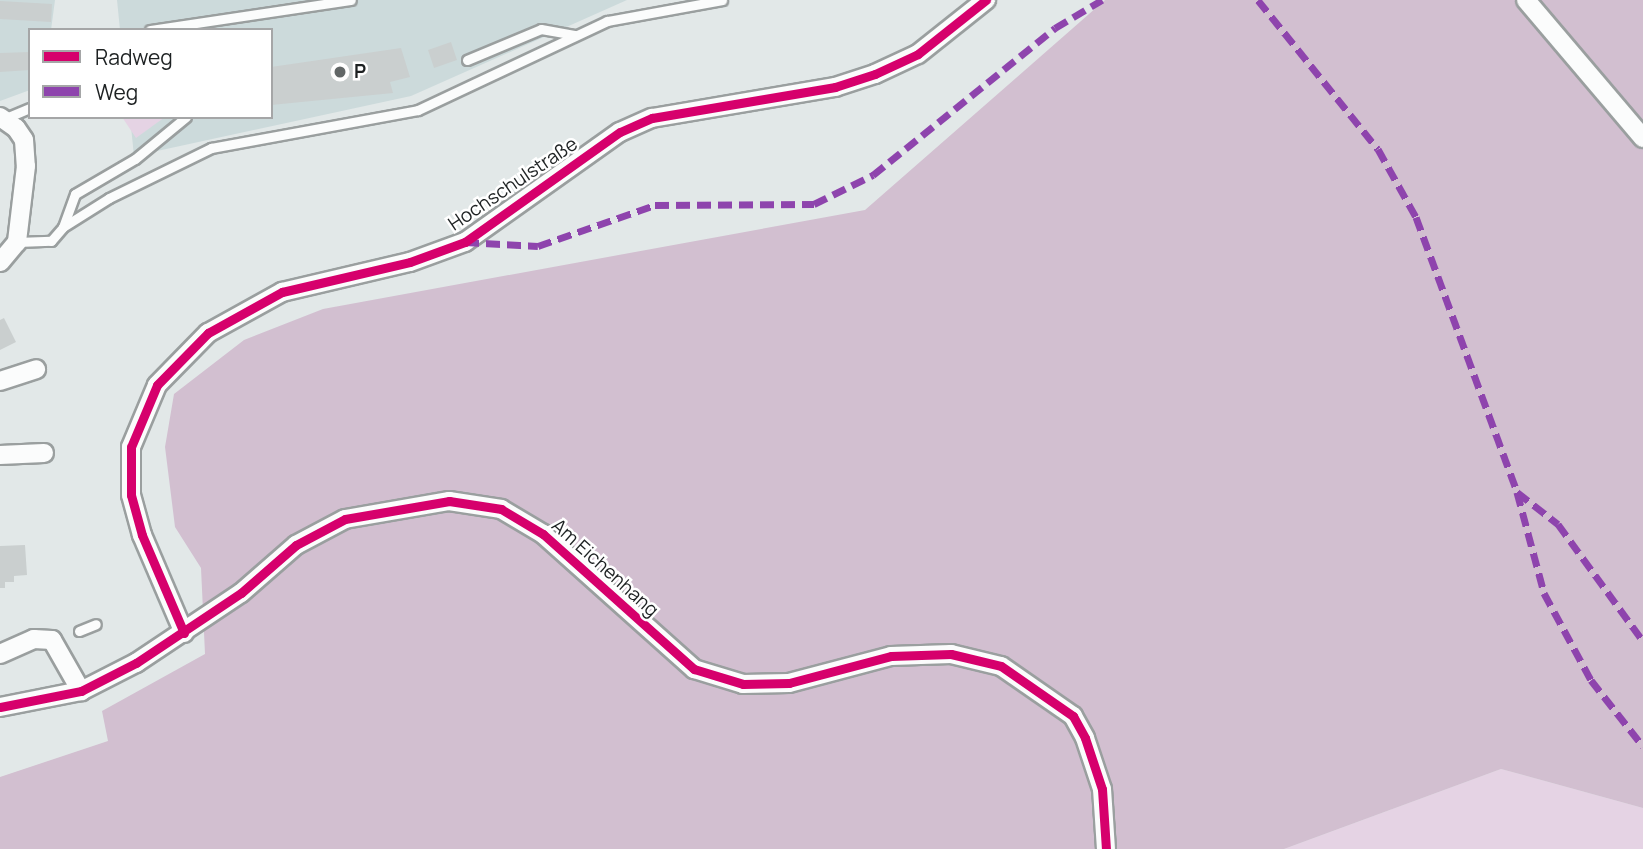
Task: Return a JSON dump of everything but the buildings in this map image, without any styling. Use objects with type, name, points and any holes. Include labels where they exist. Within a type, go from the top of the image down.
[{"type":"street","name":"Hochschulstraße","points":[[184,633],[142,535],[131,495],[131,447],[157,384],[208,333],[240,311],[282,292],[410,262],[465,242],[620,132],[652,118],[835,87],[874,74],[918,54],[986,0]]},
{"type":"street","points":[[1526,0],[1643,138]]},
{"type":"street","points":[[0,262],[17,242],[25,153],[24,140],[3,118]]},
{"type":"street","points":[[0,381],[36,369]]},
{"type":"street","points":[[0,455],[44,453]]},
{"type":"street","name":"Am Eichenhang","points":[[0,707],[81,691],[184,633],[296,545],[345,519],[449,501],[500,509],[543,534],[694,669],[731,681],[789,683],[891,656],[951,654],[1001,666],[1073,716],[1096,761],[1105,849]]},
{"type":"street","points":[[0,654],[34,639],[52,640],[81,691]]},
{"type":"lane","points":[[162,28],[351,0]]},
{"type":"lane","points":[[62,227],[156,172],[211,148],[418,110],[577,35],[645,11],[722,0]]},
{"type":"lane","points":[[467,60],[541,29],[577,35]]},
{"type":"lane","points":[[3,118],[28,109]]},
{"type":"lane","points":[[17,242],[51,241],[62,227],[75,194],[135,159],[185,119]]},
{"type":"lane","points":[[79,631],[96,624]]},
{"type":"shaded area","points":[[0,0],[55,0],[51,28],[28,28],[28,91],[0,101]]},
{"type":"shaded area","points":[[117,0],[627,0],[411,96],[134,156],[130,119],[273,119],[273,28],[120,28]]},
{"type":"shaded area","points":[[1105,0],[1643,0],[1643,808],[1501,769],[1284,849],[0,849],[0,777],[108,741],[102,711],[205,654],[201,568],[175,527],[165,447],[174,394],[244,340],[323,309],[865,210]]},
{"type":"shaded area","points":[[123,119],[162,119],[136,138]]},
{"type":"shaded area","points":[[1501,769],[1643,808],[1643,849],[1284,849]]},
{"type":"marked path","points":[[465,242],[538,246],[655,205],[814,204],[873,175],[1055,28],[1102,0]]},
{"type":"marked path","points":[[1258,0],[1378,149],[1416,217],[1517,492],[1544,593],[1591,680],[1643,746]]},
{"type":"marked path","points":[[1517,492],[1558,524],[1643,641]]},
{"type":"cycle path","points":[[184,633],[142,535],[131,495],[131,447],[157,385],[208,333],[282,292],[410,262],[465,242],[620,132],[652,118],[835,87],[875,74],[918,54],[986,0]]},
{"type":"cycle path","points":[[0,707],[81,691],[136,663],[241,593],[296,545],[345,519],[449,501],[501,509],[543,534],[694,669],[743,684],[789,683],[891,656],[951,654],[1001,666],[1073,716],[1085,738],[1102,789],[1106,849]]},
{"type":"place","name":"P","points":[[340,72]]}]
